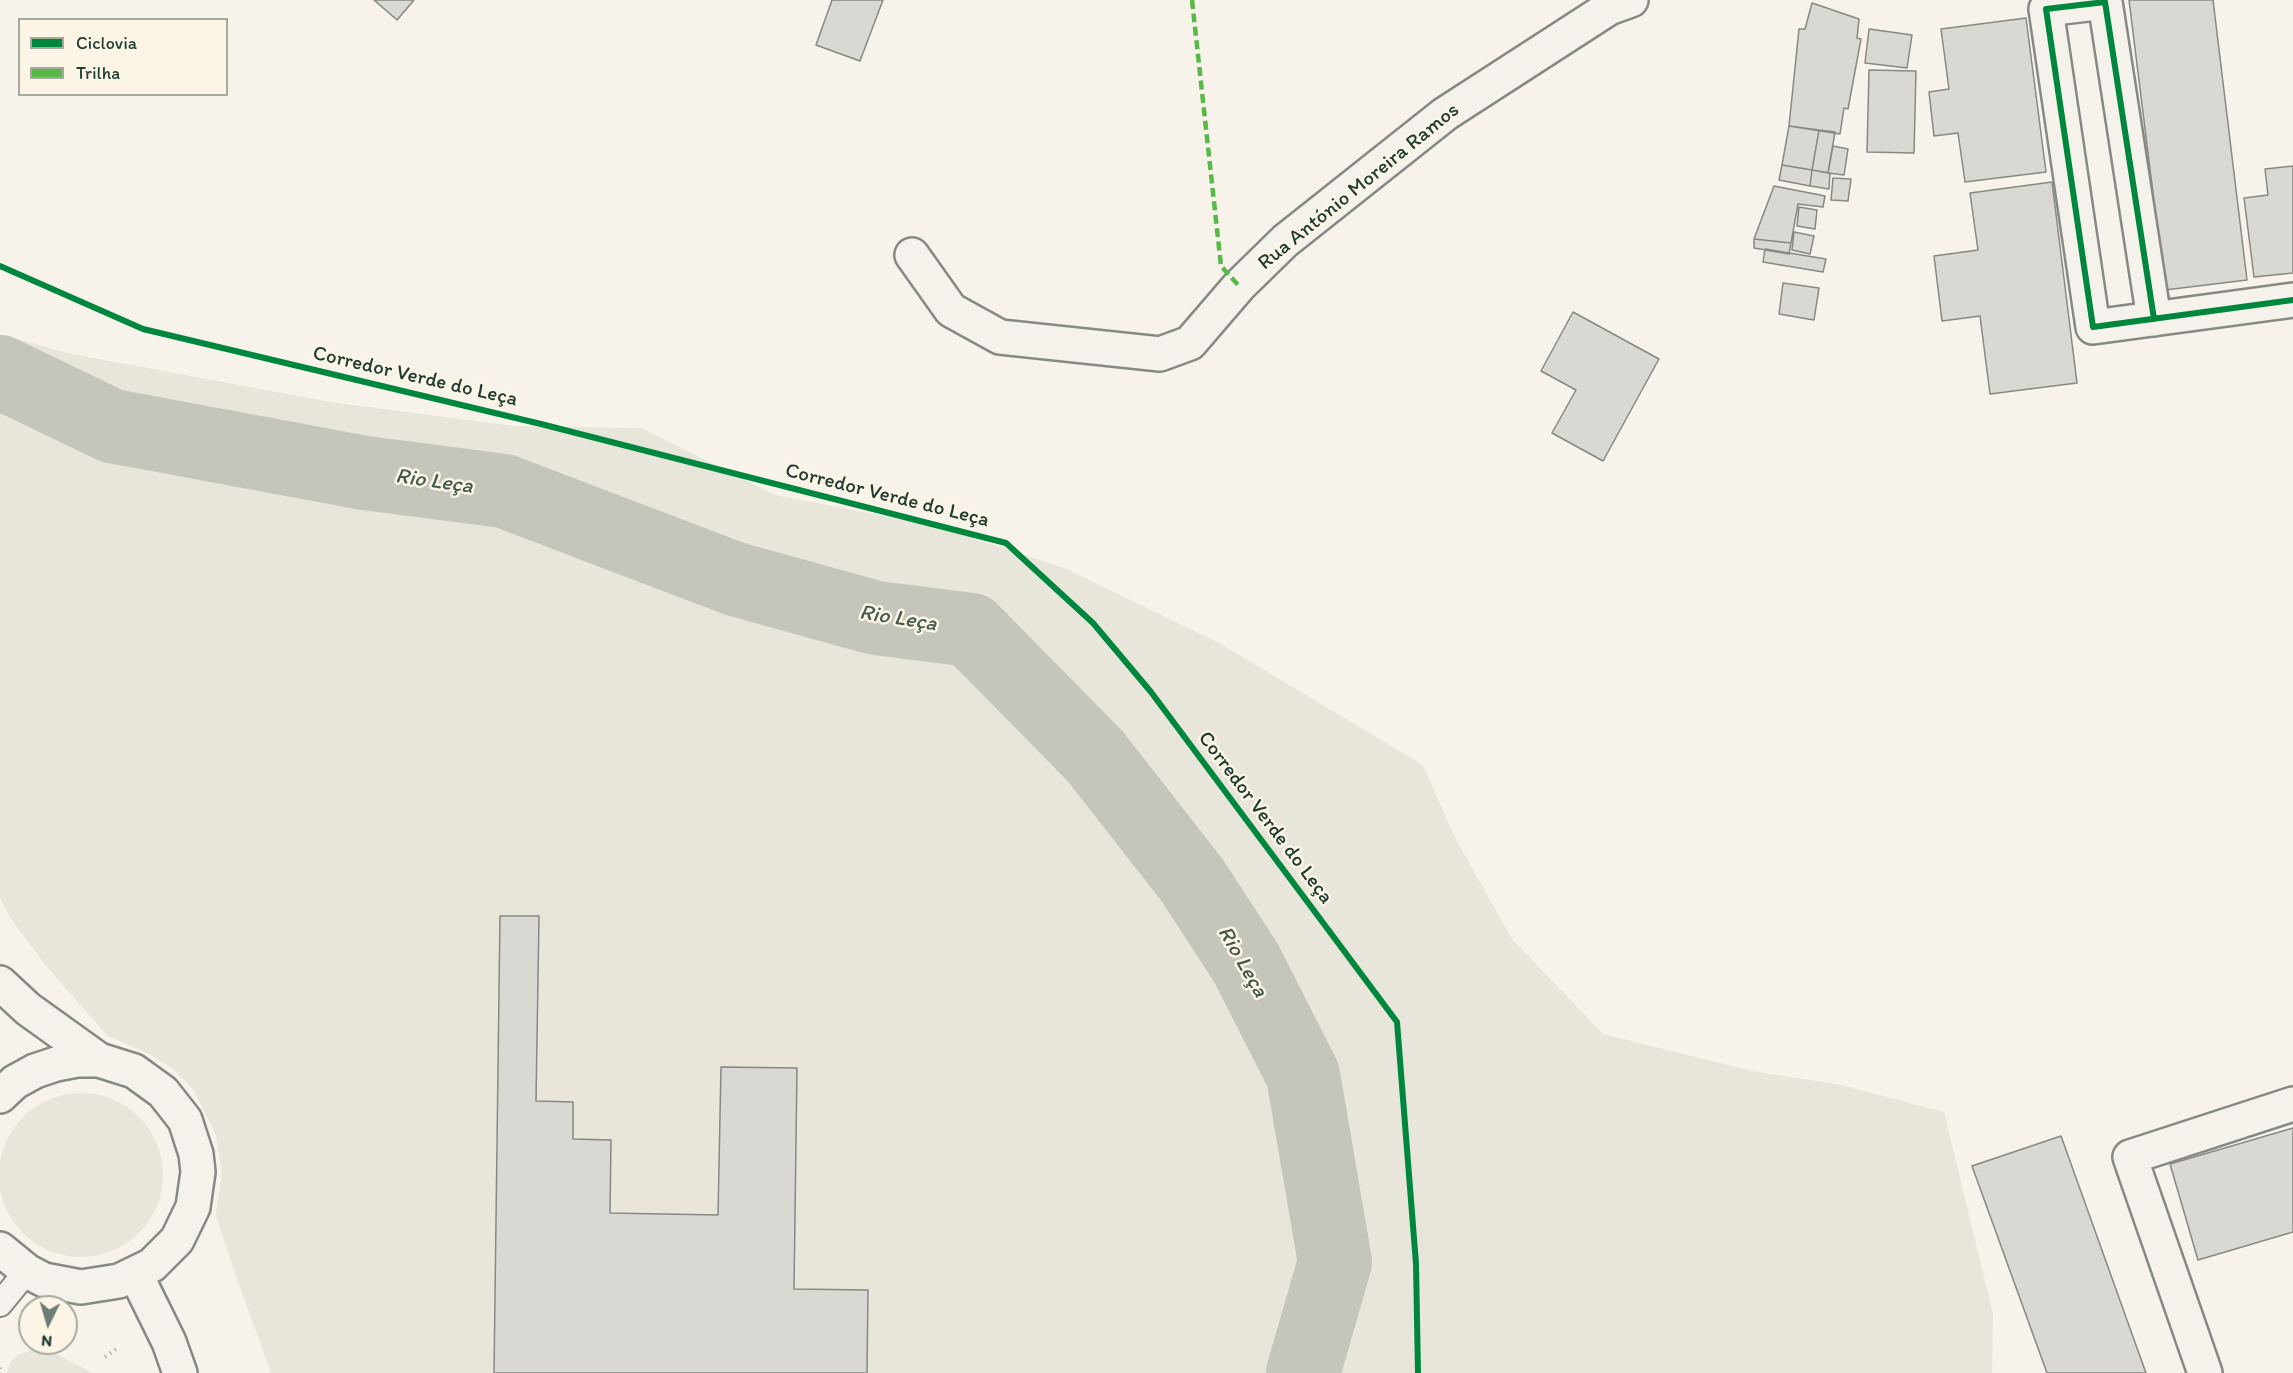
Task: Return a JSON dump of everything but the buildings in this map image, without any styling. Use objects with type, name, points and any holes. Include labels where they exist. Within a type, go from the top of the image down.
[{"type":"street","name":"Rua António Moreira Ramos","points":[[912,255],[951,310],[1000,337],[1160,354],[1190,343],[1239,286],[1285,241],[1445,114],[1609,8],[1631,0]]},
{"type":"street","points":[[2154,319],[2105,2],[2046,9],[2093,327],[2154,319],[2293,300]]},
{"type":"street","points":[[0,983],[28,1010],[99,1060]]},
{"type":"street","points":[[0,1096],[15,1082],[34,1071],[77,1060],[99,1060],[134,1071],[163,1092],[185,1120],[196,1154],[196,1190],[186,1224],[165,1253],[136,1275],[101,1286],[81,1287],[44,1280],[27,1271],[0,1249]]},
{"type":"street","points":[[2205,1373],[2130,1157],[2293,1104]]},
{"type":"street","points":[[136,1275],[169,1342],[180,1373]]},
{"type":"lane","points":[[0,1304],[27,1271]]},
{"type":"path","points":[[105,1357],[116,1349]]},
{"type":"shaded area","points":[[0,334],[67,353],[330,402],[514,426],[641,428],[775,495],[940,527],[1064,568],[1219,643],[1423,765],[1454,836],[1512,939],[1603,1034],[1752,1071],[1841,1085],[1944,1112],[1993,1314],[1992,1373],[867,1373],[867,1331],[928,1332],[892,1069],[863,1067],[863,985],[857,957],[838,904],[825,885],[796,853],[756,828],[484,722],[483,709],[476,693],[463,679],[447,671],[420,670],[403,677],[391,687],[0,679]]},
{"type":"shaded area","points":[[0,603],[551,672],[891,869],[964,1373],[271,1373],[216,1215],[222,1173],[216,1135],[209,1116],[193,1089],[172,1068],[148,1053],[108,1036],[48,968],[12,920],[0,898]]},
{"type":"shaded area","points":[[0,705],[374,713],[379,719],[374,725],[0,719]]},
{"type":"shaded area","points":[[503,760],[724,845],[775,871],[791,885],[819,925],[834,969],[837,1006],[836,1068],[797,1068],[799,918],[500,916]]},
{"type":"shaded area","points":[[57,767],[381,771],[400,783],[75,778],[74,809],[62,809],[43,817],[33,827],[26,846],[29,867],[37,879],[37,920],[105,1012],[127,997],[149,1031],[200,1073],[229,1116],[237,1137],[240,1174],[262,1224],[232,1238],[292,1373],[271,1373],[231,1262],[216,1215],[222,1173],[216,1135],[193,1089],[172,1068],[148,1053],[108,1036],[48,968],[12,920],[0,898],[0,808],[5,800],[33,776]]},
{"type":"shaded area","points":[[105,877],[397,881],[397,889],[120,886],[104,885]]},
{"type":"shaded area","points":[[166,985],[397,989],[397,996],[171,994]]},
{"type":"shaded area","points":[[81,1093],[112,1100],[139,1117],[156,1144],[163,1175],[156,1206],[139,1233],[112,1250],[81,1257],[50,1250],[23,1233],[6,1206],[-1,1175],[6,1144],[23,1117],[50,1100]]},
{"type":"shaded area","points":[[260,1094],[395,1095],[395,1104],[264,1102]]},
{"type":"shaded area","points":[[17,1355],[58,1355],[93,1373],[7,1373],[10,1363]]},
{"type":"waterway","name":"Rio Leça","points":[[0,372],[112,426],[365,473],[504,491],[735,579],[876,618],[971,630],[1095,756],[1192,880],[1246,963],[1303,1075],[1335,1262],[1303,1373]]},
{"type":"marked path","points":[[1192,0],[1221,266],[1239,286]]},
{"type":"cycle path","points":[[2154,319],[2105,2],[2046,9],[2093,327],[2293,300]]},
{"type":"cycle path","name":"Corredor Verde do Leça","points":[[0,266],[143,329],[541,424],[1006,543],[1093,623],[1151,692],[1397,1022],[1416,1264],[1418,1373]]}]
